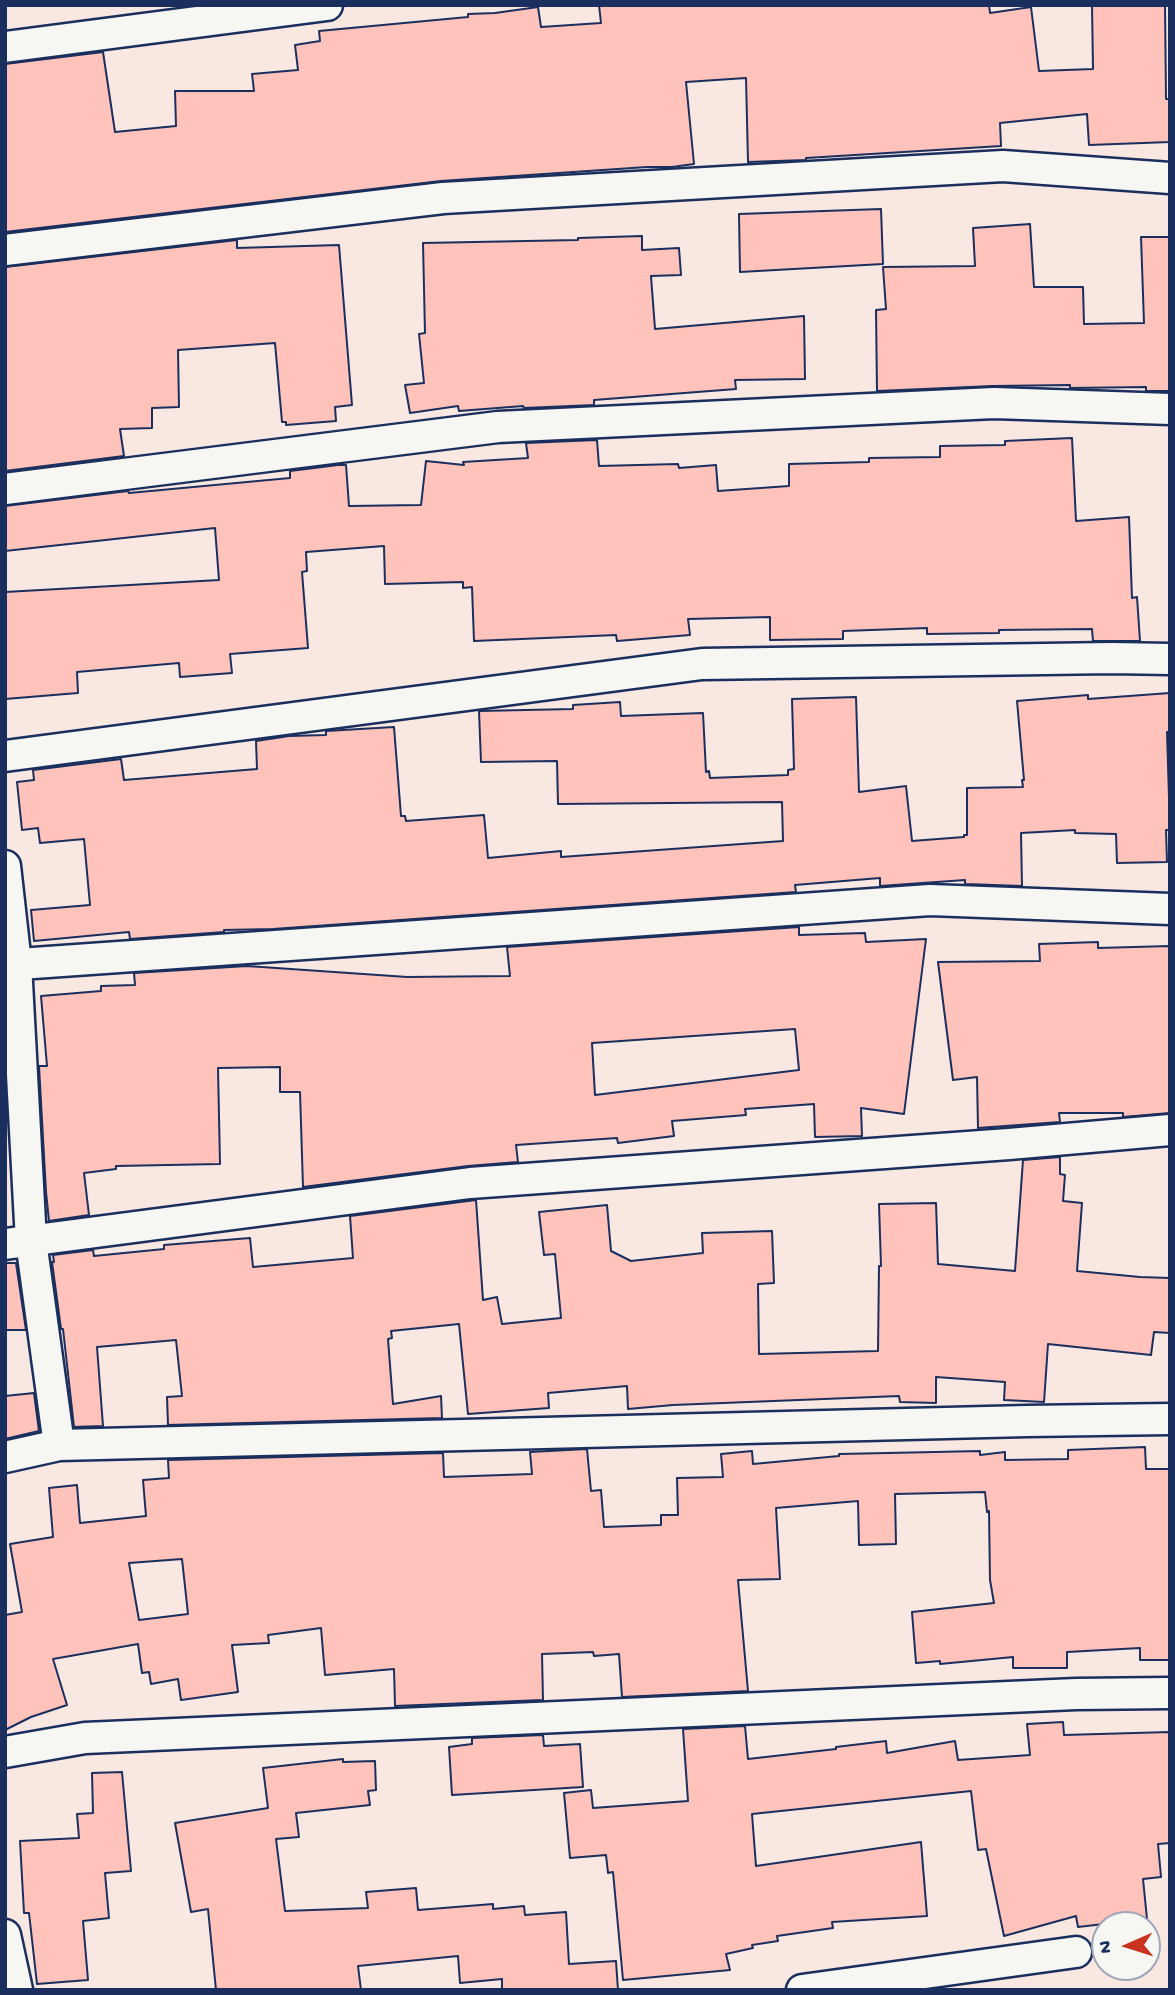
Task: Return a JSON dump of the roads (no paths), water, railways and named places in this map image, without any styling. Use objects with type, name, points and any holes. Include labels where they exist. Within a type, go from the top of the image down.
[{"type":"street","points":[[5,47],[327,5]]},
{"type":"street","points":[[5,250],[443,198],[1003,166],[1170,178]]},
{"type":"street","points":[[5,489],[498,427],[994,403],[1170,409]]},
{"type":"street","points":[[5,756],[702,664],[1170,659]]},
{"type":"street","points":[[5,866],[11,965],[18,1242],[59,1445]]},
{"type":"street","points":[[11,965],[930,900],[1170,909]]},
{"type":"street","points":[[18,1242],[470,1183],[1170,1130]]},
{"type":"street","points":[[5,1457],[59,1445],[1170,1419]]},
{"type":"street","points":[[5,1752],[85,1738],[1076,1694],[1170,1693]]},
{"type":"street","points":[[5,1935],[17,1990]]},
{"type":"street","points":[[802,1990],[1076,1952]]}]
